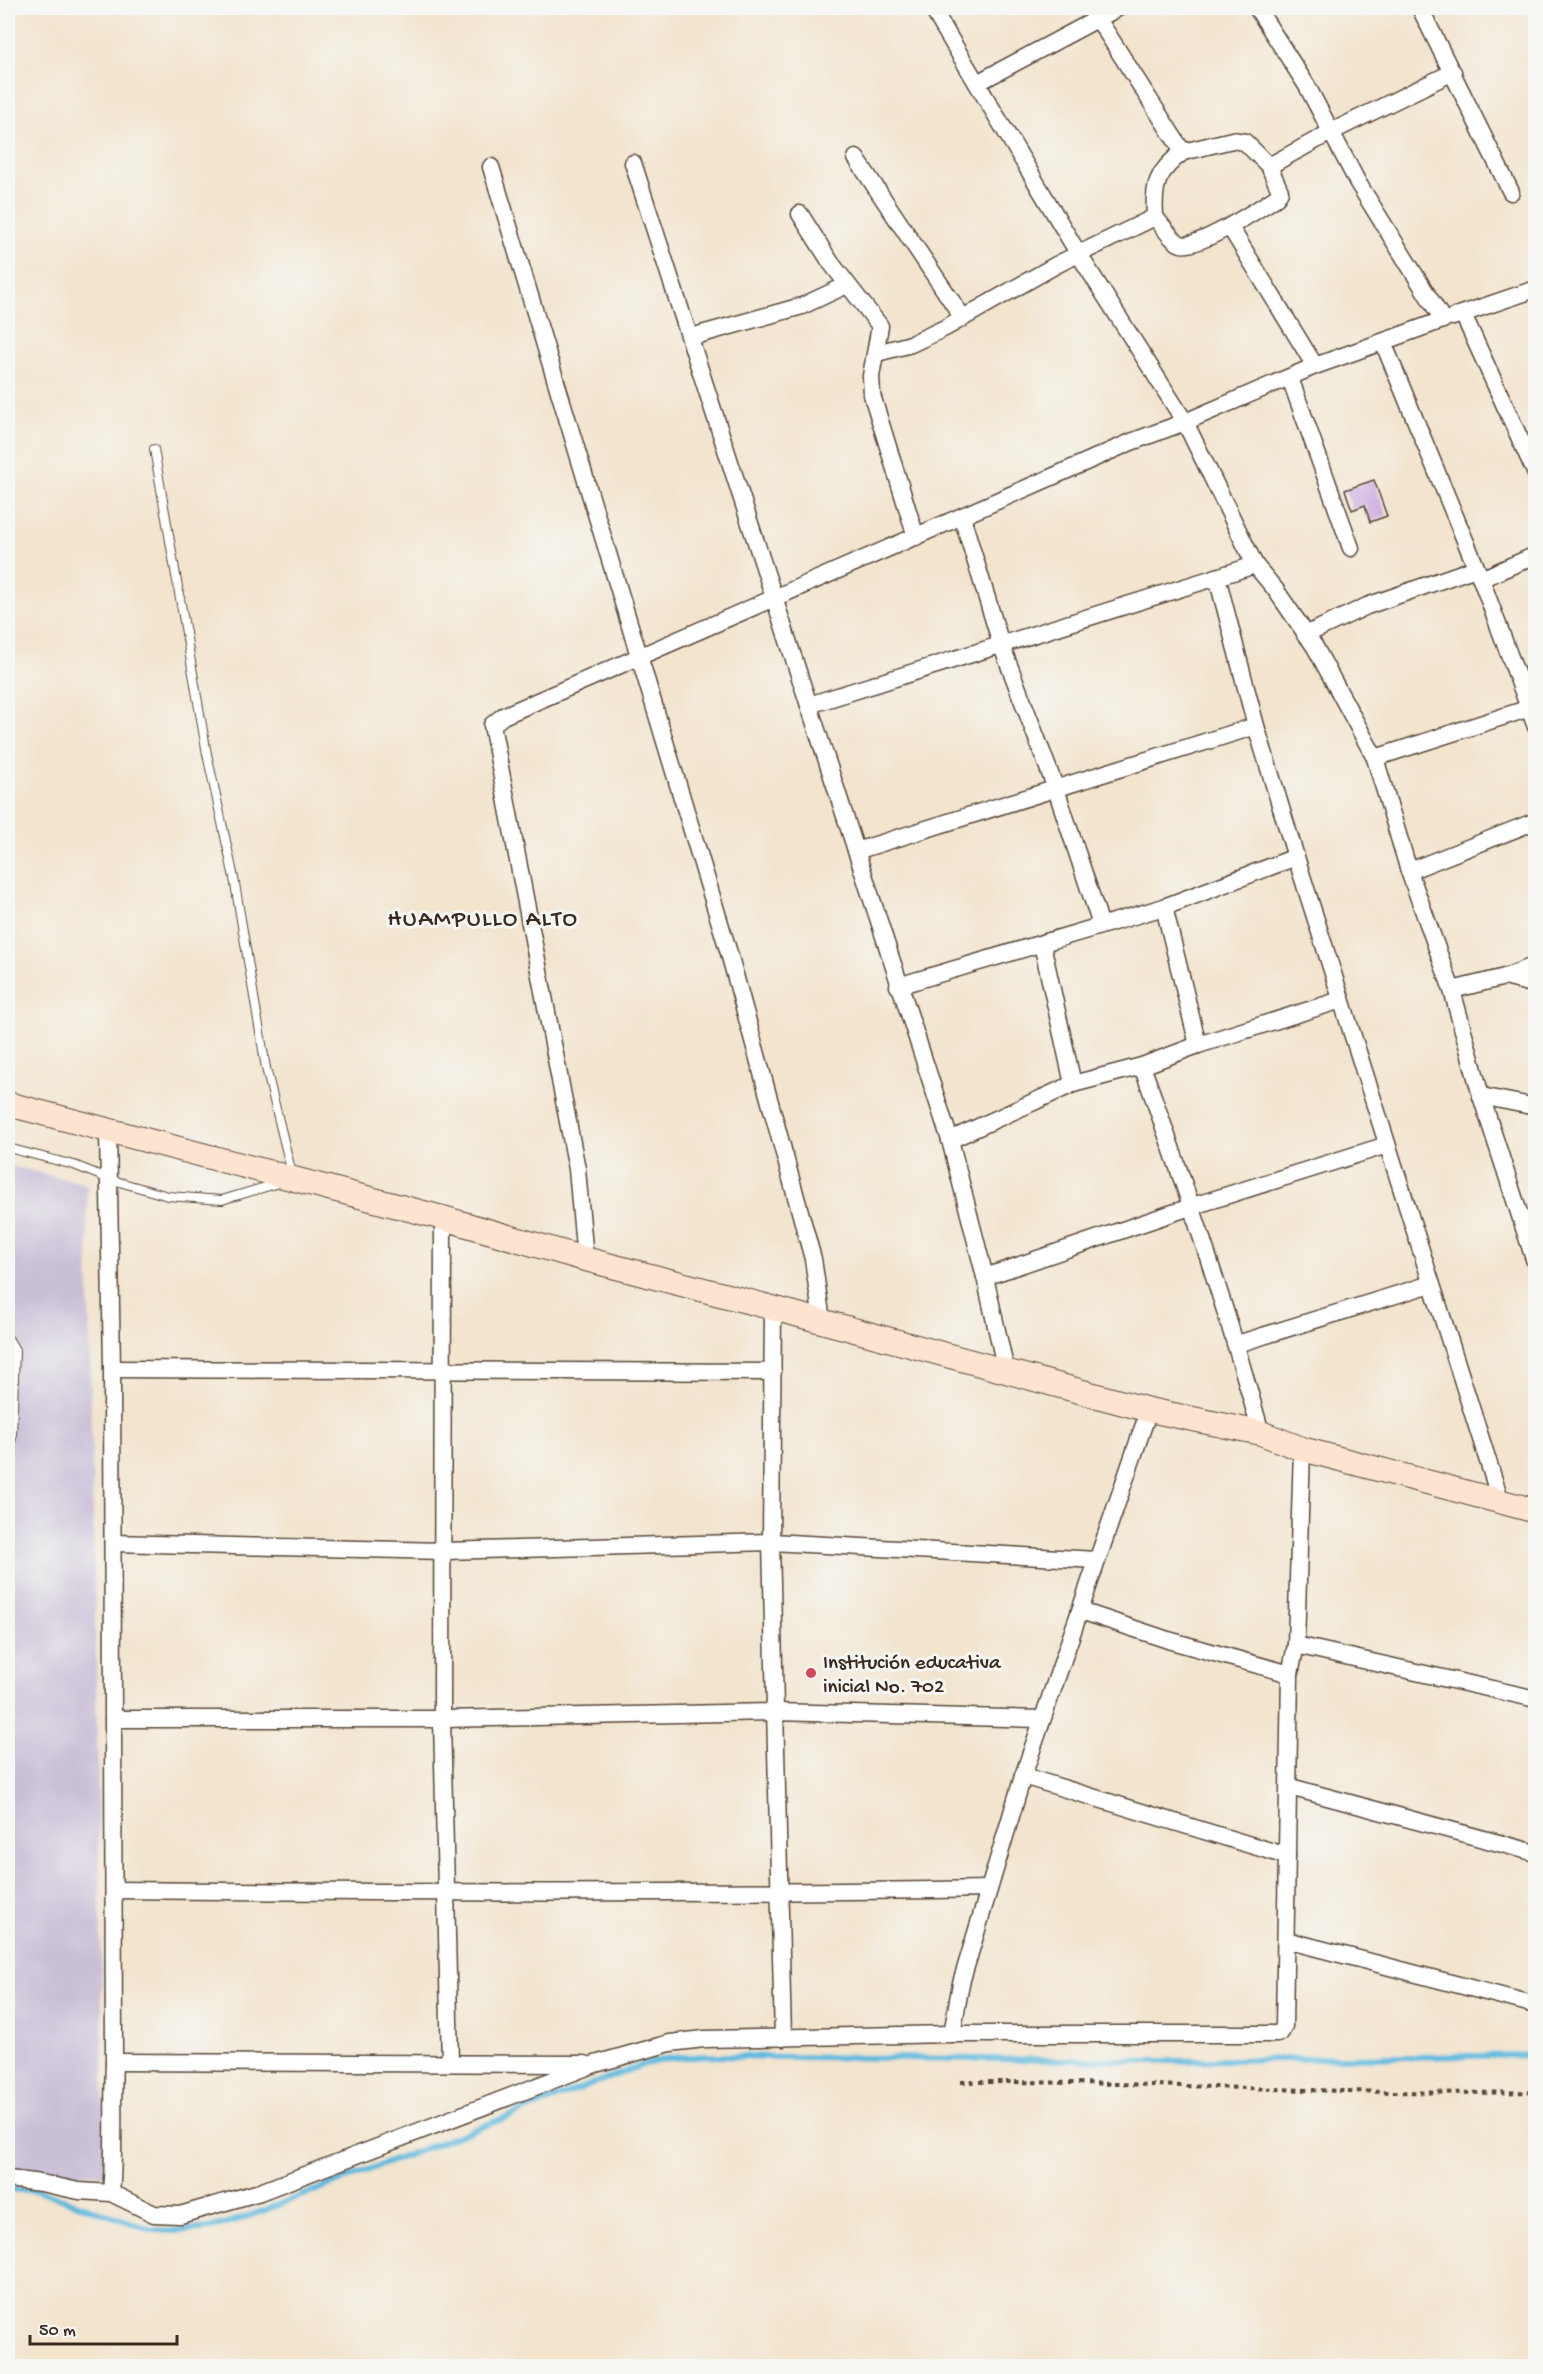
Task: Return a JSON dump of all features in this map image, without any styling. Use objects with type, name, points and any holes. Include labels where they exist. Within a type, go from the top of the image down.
[{"type":"main road","points":[[8,1104],[443,1218],[585,1259],[1149,1410],[1261,1433],[1302,1449],[1536,1512]]},
{"type":"street","points":[[932,8],[1078,253],[1185,422],[1256,565],[1315,647],[1375,758],[1409,871],[1452,990],[1481,1096],[1531,1235],[1536,1266]]},
{"type":"street","points":[[977,83],[1094,13],[1118,8]]},
{"type":"street","points":[[1257,8],[1307,86],[1358,183],[1443,320]]},
{"type":"street","points":[[1420,8],[1511,192]]},
{"type":"street","points":[[1094,13],[1184,152]]},
{"type":"street","points":[[1269,166],[1331,132],[1453,72]]},
{"type":"street","points":[[1232,140],[1239,141],[1245,142],[1269,166],[1280,191],[1276,197],[1230,227],[1182,245],[1155,218],[1153,196],[1155,185],[1174,159],[1184,152],[1232,140]]},
{"type":"street","points":[[856,158],[963,318]]},
{"type":"street","points":[[633,163],[776,599],[898,986],[950,1140],[985,1276],[1006,1371]]},
{"type":"street","points":[[491,167],[729,953],[810,1247],[822,1321]]},
{"type":"street","points":[[800,214],[847,285],[880,326],[877,353],[871,376],[872,395],[916,537]]},
{"type":"street","points":[[877,353],[911,344],[963,318],[1078,253],[1155,218]]},
{"type":"street","points":[[1230,227],[1315,366]]},
{"type":"street","points":[[691,337],[802,306],[847,285]]},
{"type":"street","points":[[585,1259],[577,1169],[491,727],[502,716],[776,599],[1131,442],[1185,422],[1315,366],[1443,320],[1534,295]]},
{"type":"street","points":[[1463,314],[1536,474]]},
{"type":"street","points":[[1383,342],[1532,707],[1536,727]]},
{"type":"street","points":[[1290,378],[1351,548]]},
{"type":"street","points":[[962,517],[1001,644],[1056,789],[1101,925]]},
{"type":"street","points":[[1305,635],[1367,606],[1536,555]]},
{"type":"street","points":[[809,705],[1256,565]]},
{"type":"street","points":[[1217,576],[1256,726],[1296,857],[1501,1502]]},
{"type":"street","points":[[1375,758],[1532,707]]},
{"type":"street","points":[[856,851],[1256,726]]},
{"type":"street","points":[[1409,871],[1536,821]]},
{"type":"street","points":[[898,986],[1164,907],[1296,857]]},
{"type":"street","points":[[1164,907],[1198,1045]]},
{"type":"street","points":[[1042,944],[1073,1084]]},
{"type":"street","points":[[1452,990],[1504,977],[1536,965]]},
{"type":"street","points":[[1504,977],[1536,985]]},
{"type":"street","points":[[950,1140],[1073,1084],[1142,1066],[1198,1045],[1341,1000]]},
{"type":"street","points":[[1142,1066],[1193,1206],[1237,1344],[1261,1433]]},
{"type":"street","points":[[1481,1096],[1536,1107]]},
{"type":"street","points":[[108,1129],[112,1369],[114,1890],[112,2115],[114,2154],[111,2193]]},
{"type":"street","points":[[985,1276],[1193,1206],[1387,1145]]},
{"type":"street","points":[[443,1218],[442,1719],[450,2064]]},
{"type":"street","points":[[1237,1344],[1431,1284]]},
{"type":"street","points":[[773,1308],[771,1542],[783,2038]]},
{"type":"street","points":[[112,1369],[773,1372]]},
{"type":"street","points":[[952,2034],[961,1983],[1023,1776],[1149,1410]]},
{"type":"street","points":[[8,2179],[79,2191],[111,2193],[154,2214],[180,2215],[260,2192],[595,2064],[670,2043],[736,2037],[952,2034],[1277,2034],[1281,2032],[1284,2026],[1290,1787],[1290,1674],[1296,1645],[1302,1449]]},
{"type":"street","points":[[113,1543],[443,1551],[771,1542],[1097,1560]]},
{"type":"street","points":[[1081,1611],[1168,1640],[1290,1674]]},
{"type":"street","points":[[1296,1645],[1536,1699]]},
{"type":"street","points":[[113,1719],[442,1719],[776,1712],[1042,1719]]},
{"type":"street","points":[[1023,1776],[1287,1856]]},
{"type":"street","points":[[1290,1787],[1536,1853]]},
{"type":"street","points":[[114,1890],[780,1893],[988,1889]]},
{"type":"street","points":[[1286,1940],[1536,2005]]},
{"type":"street","points":[[114,2062],[595,2064]]},
{"type":"lane","points":[[8,1148],[74,1165],[109,1179],[168,1196],[222,1200],[293,1178],[266,1068],[234,878],[207,754],[154,448]]},
{"type":"lane","points":[[8,1338],[15,1350],[12,1435],[8,1473]]},
{"type":"path","points":[[961,2082],[1073,2081],[1449,2094],[1536,2092]]},
{"type":"shaded area","points":[[8,1165],[87,1184],[105,2175],[8,2172]]},
{"type":"building","points":[[1374,480],[1387,516],[1370,522],[1365,505],[1352,510],[1345,490]]},
{"type":"waterway","points":[[8,2190],[37,2190],[152,2230],[176,2231],[210,2228],[249,2216],[645,2064],[671,2058],[709,2056],[1168,2061],[1536,2055]]},
{"type":"place","name":"Institución educativa inicial No. 702","points":[[811,1673]]},
{"type":"district","name":"HUAMPULLO ALTO","points":[[483,917]]}]
